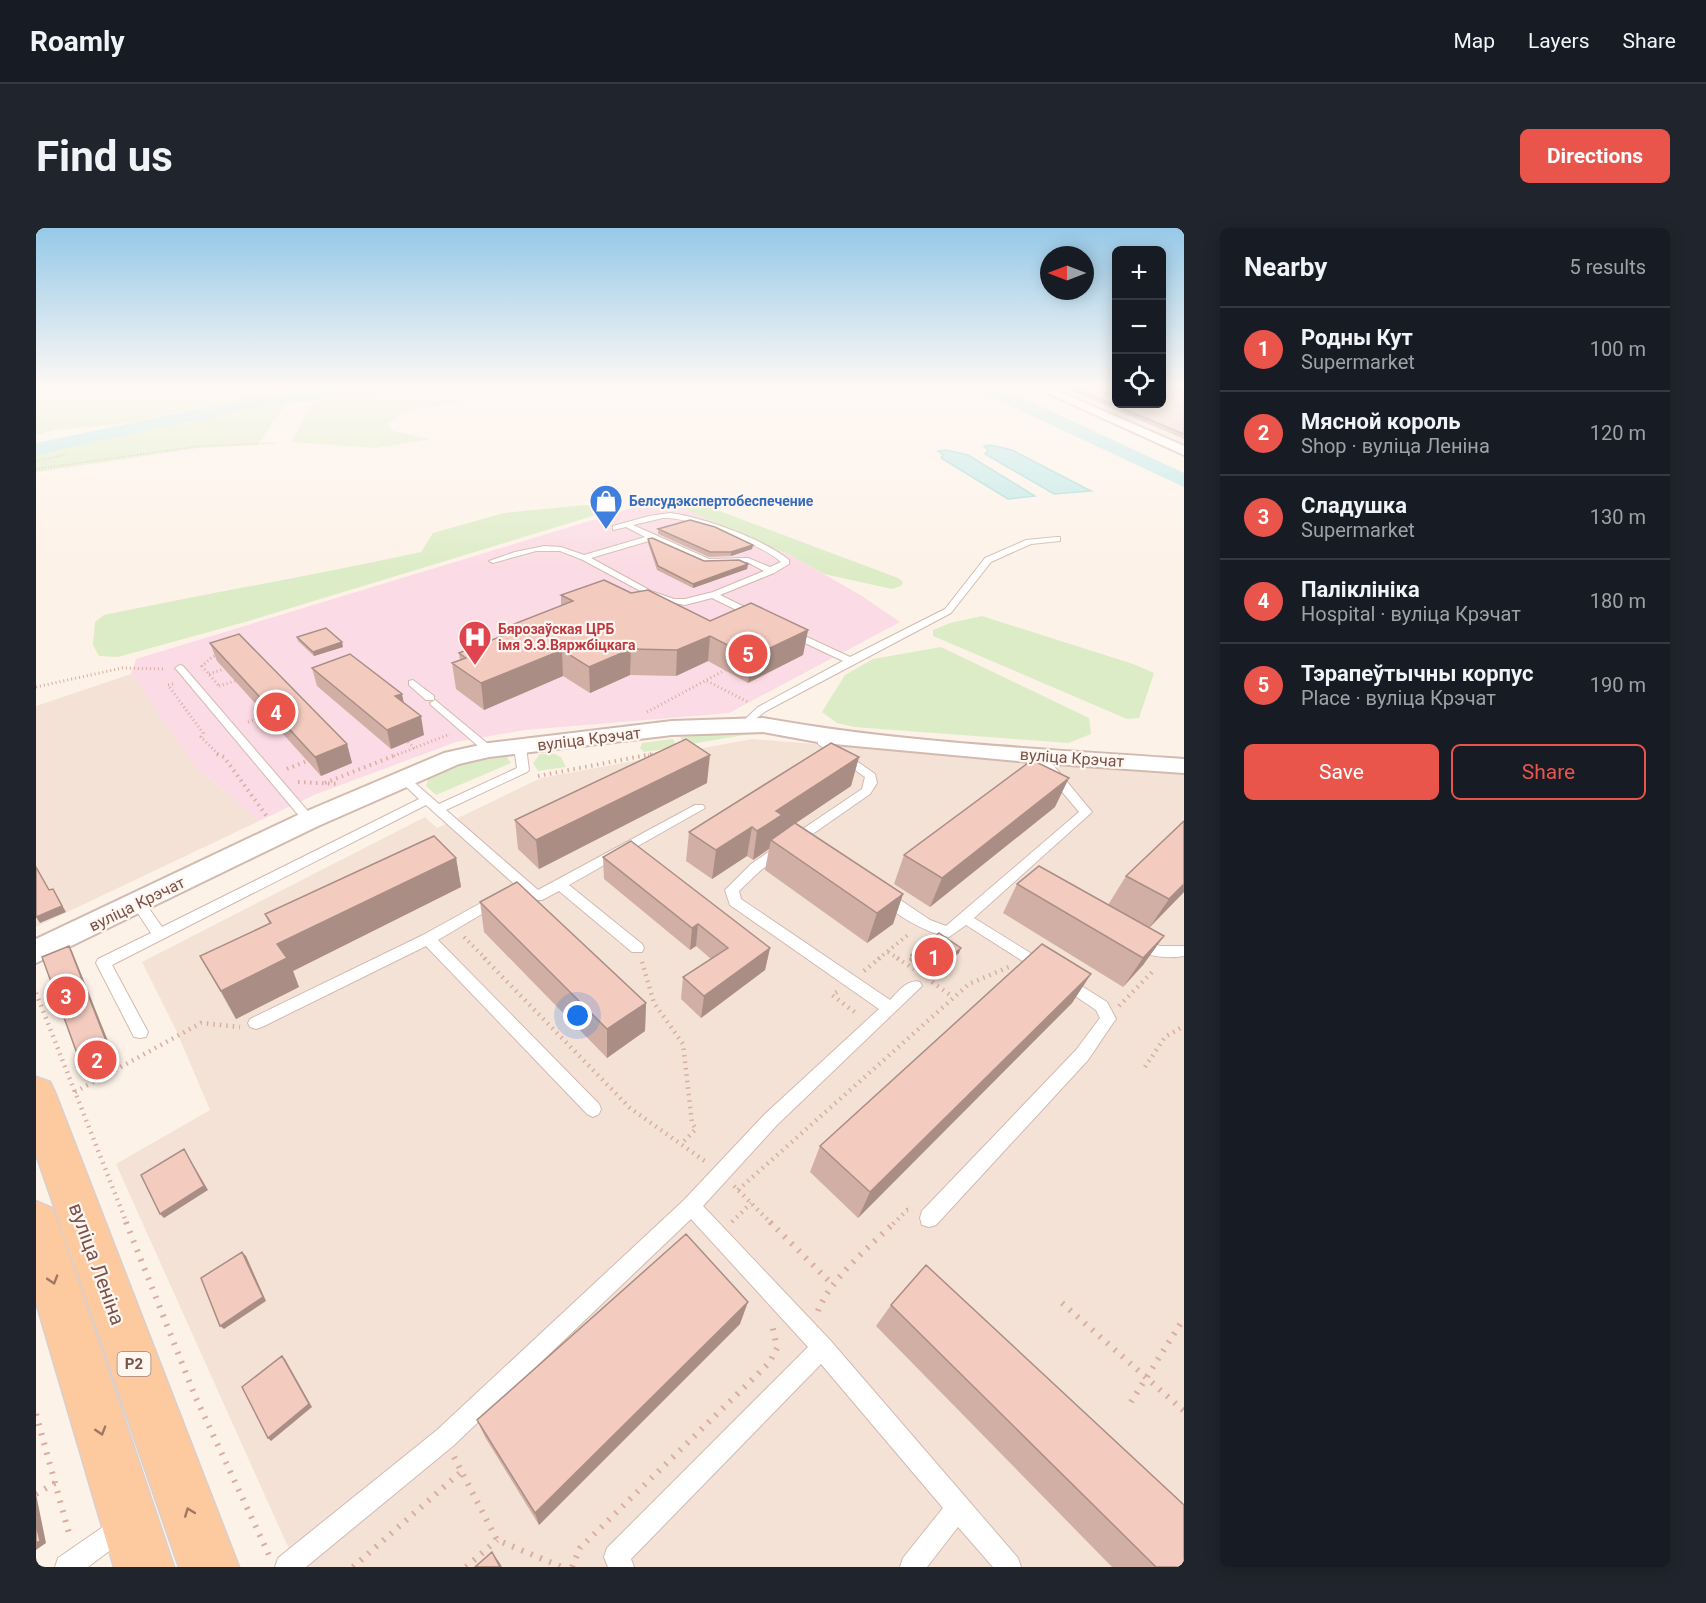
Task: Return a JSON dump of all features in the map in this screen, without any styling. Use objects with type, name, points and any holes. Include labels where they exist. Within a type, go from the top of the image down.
[{"type":"main road","name":"вуліца Леніна","points":[[56,1094],[209,1567]]},
{"type":"main road","points":[[36,1224],[137,1544]]},
{"type":"street","name":"вуліца Крэчат","points":[[36,952],[309,820],[452,758],[489,750],[753,717],[763,725],[823,735],[1040,756],[1184,766]]},
{"type":"lane","points":[[616,528],[659,516],[685,516],[783,558],[786,562],[771,571],[690,602],[676,603],[657,610]]},
{"type":"lane","points":[[628,525],[708,561],[747,560],[771,571]]},
{"type":"lane","points":[[584,558],[652,537]]},
{"type":"lane","points":[[753,717],[850,662],[948,611],[988,560],[1029,542],[1057,539]]},
{"type":"lane","points":[[494,561],[539,549],[560,548],[584,558],[654,597],[676,603]]},
{"type":"lane","points":[[625,591],[636,587]]},
{"type":"lane","points":[[711,594],[764,620]]},
{"type":"lane","points":[[775,625],[850,662]]},
{"type":"lane","points":[[180,669],[309,820]]},
{"type":"lane","points":[[413,683],[489,750]]},
{"type":"lane","points":[[823,735],[822,742],[871,776],[871,783],[866,791],[803,843],[756,867],[732,890],[735,902],[890,1008]]},
{"type":"lane","points":[[437,809],[523,770],[520,747]]},
{"type":"lane","points":[[875,890],[943,932],[949,932],[1026,873],[1086,812],[1040,756]]},
{"type":"lane","points":[[404,779],[537,897],[699,808]]},
{"type":"lane","points":[[140,1032],[103,963],[426,800]]},
{"type":"lane","points":[[256,1023],[429,939],[522,885]]},
{"type":"lane","points":[[560,885],[637,948]]},
{"type":"lane","points":[[138,903],[159,934]]},
{"type":"lane","points":[[924,1214],[1082,1055],[1108,1019],[1102,1006],[966,919]]},
{"type":"lane","points":[[1127,937],[1156,951],[1174,953],[1184,951]]},
{"type":"lane","points":[[429,939],[593,1109]]},
{"type":"lane","points":[[287,1567],[445,1438],[691,1206],[719,1172],[801,1090],[915,986]]},
{"type":"lane","points":[[691,1206],[823,1347],[957,1509],[1009,1567]]},
{"type":"lane","points":[[622,1567],[616,1557],[823,1347]]},
{"type":"lane","points":[[912,1567],[957,1509]]},
{"type":"lane","points":[[72,1564],[137,1544]]},
{"type":"path","points":[[36,469],[182,448]]},
{"type":"path","points":[[36,461],[68,454]]},
{"type":"path","points":[[226,695],[202,666],[212,657],[230,651]]},
{"type":"path","points":[[36,687],[122,668],[180,669]]},
{"type":"path","points":[[209,674],[224,669]]},
{"type":"path","points":[[219,686],[235,681]]},
{"type":"path","points":[[707,681],[753,717]]},
{"type":"path","points":[[241,713],[248,722],[267,716]]},
{"type":"path","points":[[325,783],[465,728]]},
{"type":"path","points":[[304,790],[286,769],[307,760]]},
{"type":"path","points":[[297,782],[346,784]]},
{"type":"path","points":[[453,925],[630,1108],[682,1143],[719,1172],[833,1285]]},
{"type":"path","points":[[637,948],[654,1003],[683,1044],[692,1123],[696,1129],[682,1143]]},
{"type":"path","points":[[738,1190],[969,984],[1028,959]]},
{"type":"path","points":[[1102,1006],[1120,1006],[1154,970]]},
{"type":"path","points":[[36,993],[56,1094],[275,1567]]},
{"type":"path","points":[[56,1094],[201,1023],[245,1028],[256,1023]]},
{"type":"path","points":[[1144,1067],[1165,1037],[1184,1026]]},
{"type":"path","points":[[720,1235],[751,1203]]},
{"type":"path","points":[[819,1319],[818,1304],[833,1285],[907,1210],[924,1214]]},
{"type":"path","points":[[1062,1303],[1184,1411]]},
{"type":"path","points":[[1131,1402],[1184,1318]]},
{"type":"path","points":[[572,1567],[580,1548],[770,1363],[777,1348],[771,1319]]},
{"type":"path","points":[[36,1414],[55,1483],[72,1564]]},
{"type":"path","points":[[445,1438],[496,1540],[562,1567]]},
{"type":"path","points":[[353,1567],[462,1471]]},
{"type":"path","points":[[36,1494],[55,1483]]},
{"type":"path","points":[[466,1567],[496,1540]]},
{"type":"shaded area","name":"Бярозаўская ЦРБ імя Э.Э.Вяржбіцкага","points":[[662,499],[792,556],[862,596],[900,622],[729,713],[525,730],[456,742],[314,795],[259,821],[196,767],[131,674],[136,659]]},
{"type":"shaded area","points":[[131,674],[196,767],[259,821],[36,927],[36,706]]},
{"type":"shaded area","points":[[752,739],[1184,773],[1184,1567],[297,1567],[116,1164],[210,1110],[176,1030],[142,962],[425,817],[437,828],[541,778]]},
{"type":"green space","points":[[60,448],[196,448],[36,472],[36,454]]},
{"type":"green space","points":[[685,498],[898,578],[903,582],[901,586],[892,589],[824,574],[792,556],[662,499]]},
{"type":"green space","points":[[584,505],[619,508],[245,622],[118,657],[99,656],[93,645],[95,622],[104,615],[421,552],[433,533],[504,513]]},
{"type":"green space","points":[[982,616],[1133,664],[1154,673],[1139,718],[1127,719],[933,636],[933,630],[950,623]]},
{"type":"green space","points":[[941,647],[1089,718],[1091,734],[1068,743],[854,727],[837,723],[822,712],[845,675],[873,659]]},
{"type":"green space","points":[[761,731],[760,734],[685,745],[680,737]]},
{"type":"green space","points":[[673,739],[677,747],[644,752],[640,748],[642,743]]},
{"type":"green space","points":[[540,754],[555,754],[561,757],[566,767],[538,771],[533,763]]},
{"type":"green space","points":[[507,757],[511,763],[436,795],[426,786],[429,777],[446,768]]},
{"type":"water","points":[[986,448],[1012,450],[1091,491],[1054,494],[985,454],[988,450]]},
{"type":"water","points":[[946,450],[968,455],[1035,496],[1008,499],[941,458],[943,455],[938,451]]},
{"type":"building","points":[[690,520],[715,527],[753,545],[731,552],[710,552],[658,529]]},
{"type":"building","points":[[652,538],[704,561],[739,560],[748,564],[693,584],[658,566],[648,539]]},
{"type":"building","points":[[604,580],[631,593],[648,590],[710,621],[751,603],[808,630],[751,657],[710,636],[677,650],[631,649],[589,667],[562,650],[481,683],[452,663],[466,658],[459,653],[522,628],[514,624],[573,601],[561,595]]},
{"type":"building","points":[[326,628],[342,642],[313,652],[297,637]]},
{"type":"building","points":[[239,634],[347,744],[315,757],[210,643]]},
{"type":"building","points":[[350,654],[402,694],[395,696],[421,716],[387,730],[312,668]]},
{"type":"building","points":[[686,739],[710,755],[536,840],[515,820]]},
{"type":"building","points":[[831,743],[859,757],[776,811],[782,815],[757,831],[752,827],[716,850],[689,832]]},
{"type":"building","points":[[1032,760],[1069,778],[942,878],[904,855]]},
{"type":"building","points":[[1184,821],[1184,884],[1169,899],[1126,876]]},
{"type":"building","points":[[795,823],[903,894],[877,913],[771,840]]},
{"type":"building","points":[[434,836],[456,858],[277,944],[287,958],[221,991],[200,956],[271,923],[265,914]]},
{"type":"building","points":[[631,841],[770,948],[704,996],[683,977],[728,948],[698,924],[692,928],[603,857]]},
{"type":"building","points":[[1039,866],[1164,936],[1143,958],[1017,884]]},
{"type":"building","points":[[36,867],[49,890],[53,889],[62,906],[36,917]]},
{"type":"building","points":[[517,882],[646,1003],[607,1029],[480,902]]},
{"type":"building","points":[[939,933],[961,948],[933,971],[911,955]]},
{"type":"building","points":[[1042,944],[1091,974],[870,1192],[820,1146]]},
{"type":"building","points":[[69,946],[112,1056],[83,1070],[42,957]]},
{"type":"building","points":[[184,1149],[204,1186],[160,1214],[141,1175]]},
{"type":"building","points":[[686,1234],[748,1302],[535,1513],[477,1420]]},
{"type":"building","points":[[242,1252],[263,1297],[220,1326],[201,1278]]},
{"type":"building","points":[[926,1265],[1184,1505],[1184,1567],[1156,1567],[891,1305]]},
{"type":"building","points":[[282,1356],[309,1404],[268,1438],[242,1387]]},
{"type":"building","points":[[36,1523],[40,1541],[36,1543]]},
{"type":"building","points":[[492,1552],[500,1567],[475,1567]]},
{"type":"waterway","points":[[1115,448],[1184,481]]},
{"type":"place","name":"Белсудэкспертобеспечение","points":[[606,530]]},
{"type":"place","name":"Тэрапеўтычны корпус","points":[[748,654]]},
{"type":"place","name":"Бярозаўская ЦРБ імя Э.Э.Вяржбіцкага","points":[[475,666]]},
{"type":"place","name":"Паліклініка","points":[[276,712]]},
{"type":"place","name":"Родны Кут","points":[[934,957]]},
{"type":"place","name":"Сладушка","points":[[66,996]]},
{"type":"place","name":"Мясной король","points":[[97,1060]]}]
